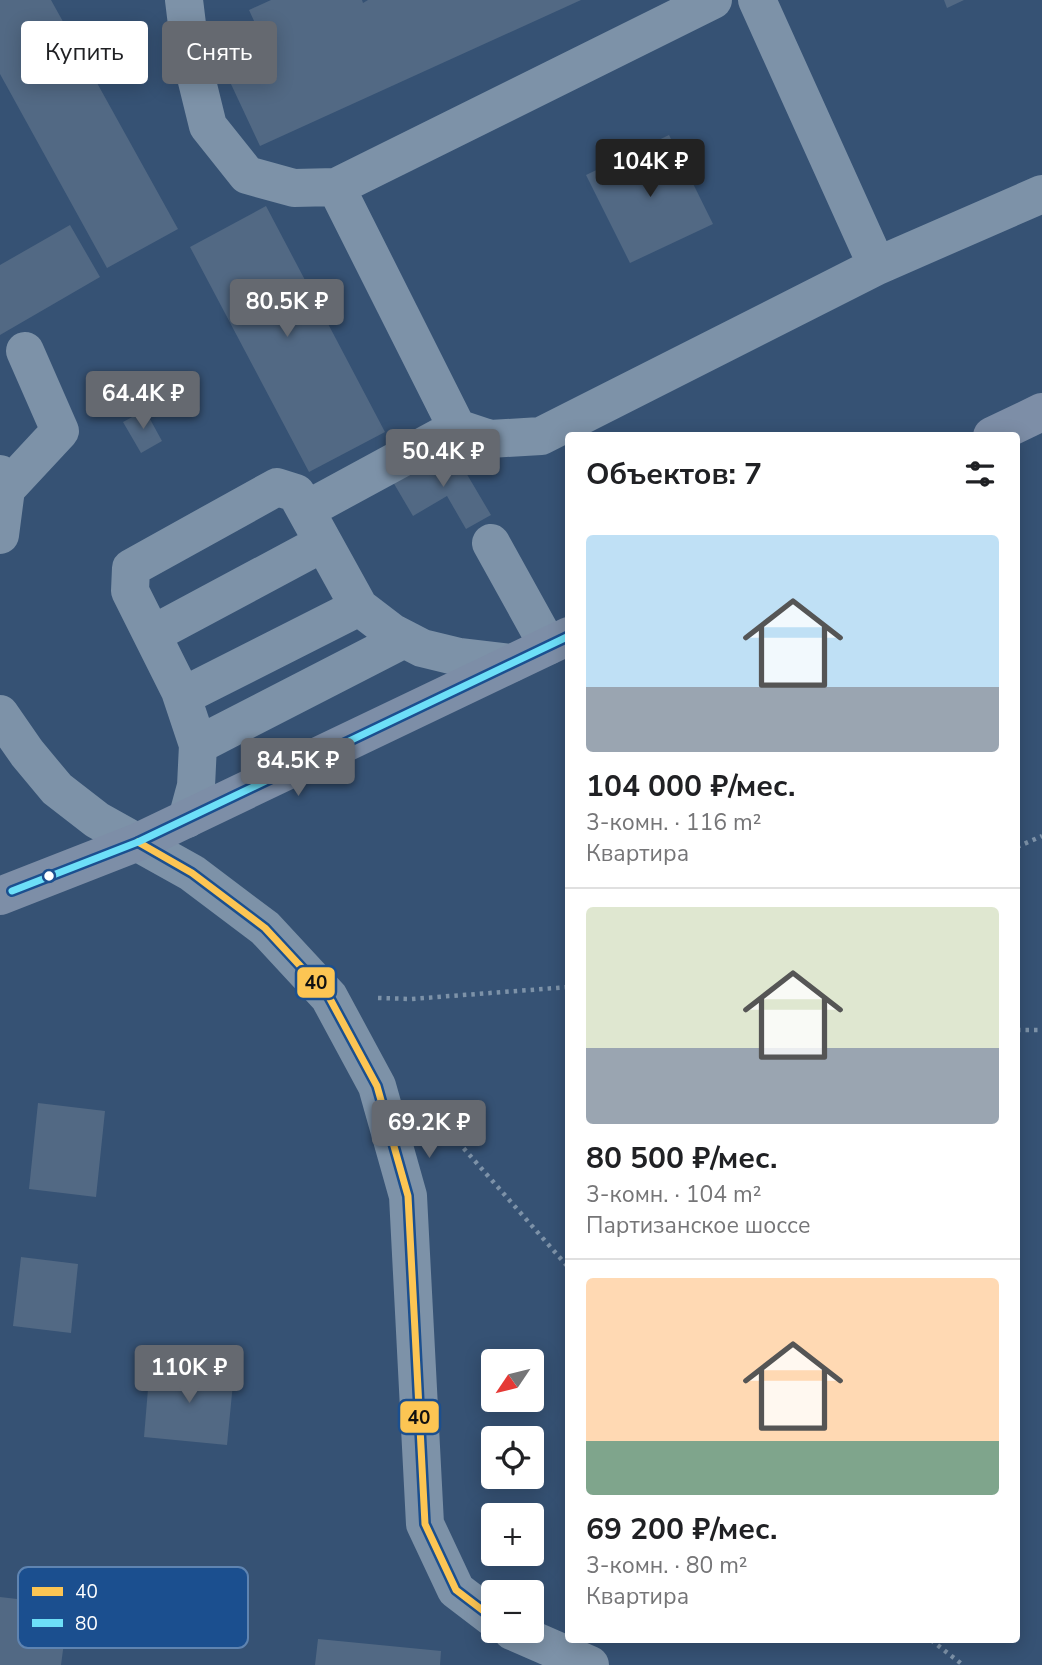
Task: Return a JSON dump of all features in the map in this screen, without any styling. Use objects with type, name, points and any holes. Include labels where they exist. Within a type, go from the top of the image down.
[{"type":"main road","points":[[1000,432],[1042,412]]},
{"type":"main road","points":[[0,896],[138,842],[558,641]]},
{"type":"street","points":[[184,0],[191,57],[208,126],[247,175],[295,188],[336,187],[713,0]]},
{"type":"street","points":[[757,0],[877,266]]},
{"type":"street","points":[[336,187],[457,428],[490,439],[541,436],[877,266],[1042,194]]},
{"type":"street","points":[[0,535],[3,482],[60,430],[25,351]]},
{"type":"street","points":[[153,634],[457,428]]},
{"type":"street","points":[[187,819],[196,786],[198,745],[183,696],[130,591],[131,568],[277,487],[296,493],[359,607],[393,633],[422,648],[459,657],[512,663]]},
{"type":"street","points":[[491,543],[558,641]]},
{"type":"street","points":[[183,696],[359,607]]},
{"type":"street","points":[[198,745],[404,639]]},
{"type":"street","points":[[0,714],[57,789],[97,820],[192,873],[265,928],[329,997],[377,1086],[408,1196],[425,1524],[456,1590],[481,1609]]},
{"type":"street","points":[[540,1643],[590,1665]]},
{"type":"path","points":[[1020,846],[1042,836]]},
{"type":"path","points":[[329,997],[411,999],[565,987]]},
{"type":"path","points":[[1020,1030],[1042,1030]]},
{"type":"path","points":[[425,1105],[565,1264]]},
{"type":"path","points":[[935,1643],[962,1665]]},
{"type":"building","points":[[0,0],[51,0],[63,21],[21,21],[21,84],[98,84],[178,229],[107,268],[0,74]]},
{"type":"building","points":[[271,0],[362,0],[363,3],[368,0],[581,0],[260,146],[231,84],[277,84],[277,21],[254,21],[249,10]]},
{"type":"building","points":[[944,0],[964,0],[947,8]]},
{"type":"building","points":[[669,135],[713,224],[630,263],[586,175]]},
{"type":"building","points":[[266,206],[385,432],[309,472],[190,247]]},
{"type":"building","points":[[70,225],[100,277],[0,335],[0,265]]},
{"type":"building","points":[[145,410],[162,441],[141,453],[123,422]]},
{"type":"building","points":[[452,449],[491,515],[466,529],[447,496],[413,516],[393,482]]},
{"type":"building","points":[[38,1103],[105,1111],[96,1197],[29,1189]]},
{"type":"building","points":[[21,1257],[78,1264],[71,1333],[13,1326]]},
{"type":"building","points":[[150,1365],[234,1373],[227,1445],[144,1437]]},
{"type":"building","points":[[0,1597],[18,1599],[18,1648],[63,1648],[61,1665],[0,1665]]},
{"type":"building","points":[[318,1639],[441,1651],[440,1665],[315,1665]]},
{"type":"transit line","name":"80","points":[[12,891],[138,842],[565,638]]},
{"type":"transit line","name":"40","points":[[138,842],[192,873],[265,928],[329,997],[377,1086],[408,1196],[425,1524],[456,1590],[481,1609]]}]
